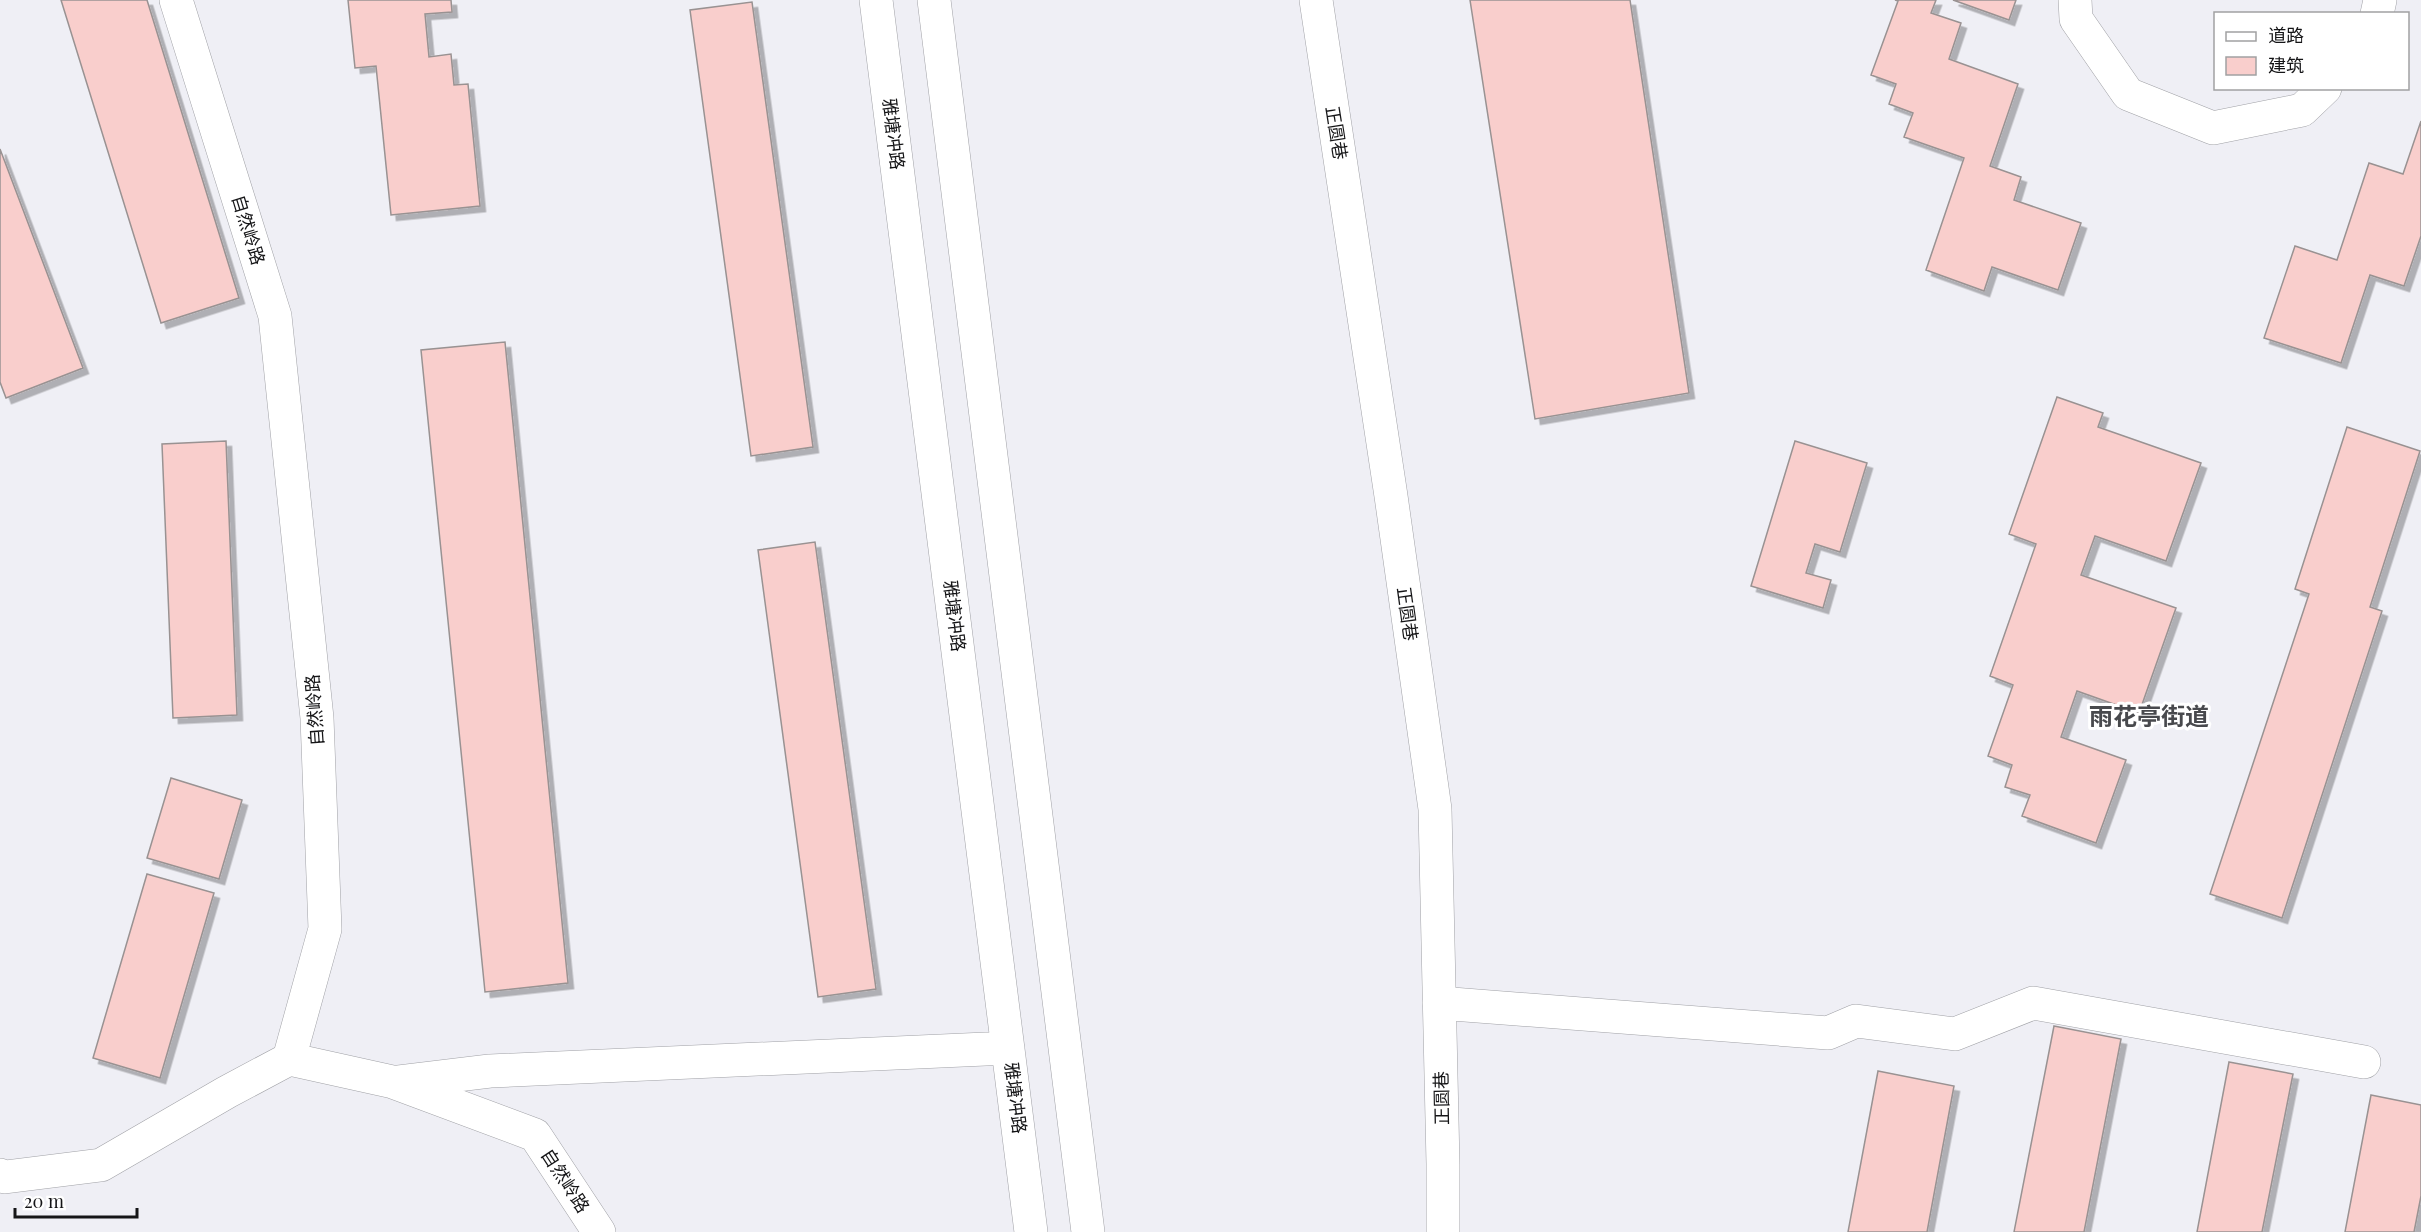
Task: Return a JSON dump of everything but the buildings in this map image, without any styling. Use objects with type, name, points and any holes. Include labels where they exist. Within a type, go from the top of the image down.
[{"type":"street","name":"自然岭路","points":[[176,0],[276,328],[317,718],[325,929],[289,1059],[393,1083],[535,1135],[598,1232]]},
{"type":"street","name":"雅塘冲路","points":[[876,0],[1031,1232]]},
{"type":"street","points":[[934,0],[1088,1232]]},
{"type":"street","name":"正圆巷","points":[[1317,0],[1435,809],[1443,1232]]},
{"type":"street","points":[[2075,0],[2076,19],[2128,94],[2212,128],[2302,110],[2323,90]]},
{"type":"street","points":[[1440,1004],[1828,1033],[1856,1021],[1955,1034],[2033,1003],[2364,1062]]},
{"type":"street","points":[[393,1083],[490,1071],[1008,1048]]},
{"type":"street","points":[[0,1175],[4,1177],[101,1165],[289,1059]]},
{"type":"district","name":"雨花亭街道","points":[[2149,717]]}]
